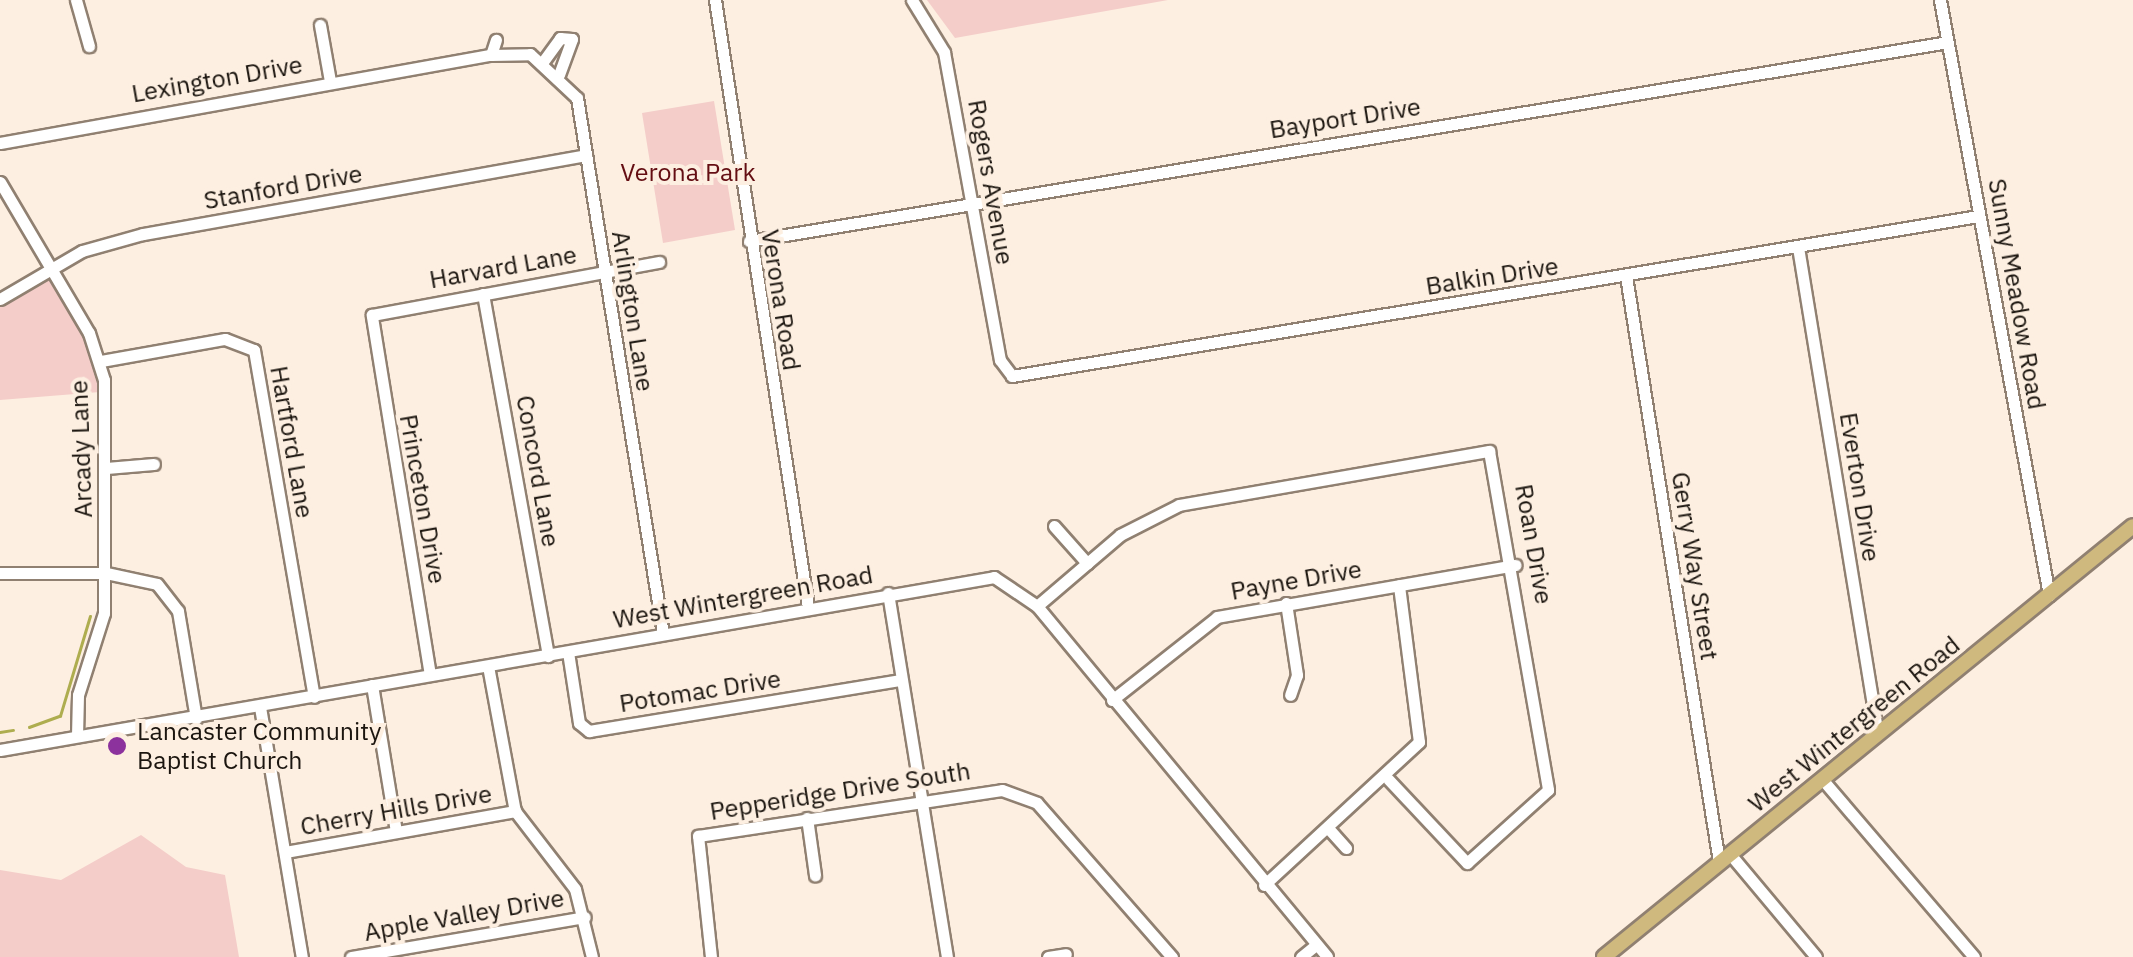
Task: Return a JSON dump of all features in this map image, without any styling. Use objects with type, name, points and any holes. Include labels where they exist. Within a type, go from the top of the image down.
[{"type":"main road","name":"West Wintergreen Road","points":[[1604,957],[2133,526]]},
{"type":"street","points":[[76,0],[89,46]]},
{"type":"street","name":"Verona Road","points":[[715,0],[808,608]]},
{"type":"street","name":"Rogers Avenue","points":[[912,0],[944,52],[1000,360],[1012,376]]},
{"type":"street","name":"Sunny Meadow Road","points":[[1940,0],[2050,595]]},
{"type":"street","points":[[320,24],[330,82]]},
{"type":"street","points":[[542,63],[560,38],[572,40],[560,76]]},
{"type":"street","points":[[491,54],[496,40]]},
{"type":"street","name":"Bayport Drive","points":[[749,242],[1948,42]]},
{"type":"street","name":"Arlington Lane","points":[[443,62],[523,51],[560,76],[577,98],[663,634]]},
{"type":"street","name":"Lexington Drive","points":[[0,142],[443,62]]},
{"type":"street","name":"Stanford Drive","points":[[0,298],[53,268],[142,234],[586,154]]},
{"type":"street","name":"Arcady Lane","points":[[0,182],[53,268],[101,361],[106,573],[76,736]]},
{"type":"street","name":"Balkin Drive","points":[[1012,376],[1979,216]]},
{"type":"street","name":"Everton Drive","points":[[1798,247],[1878,733]]},
{"type":"street","name":"Harvard Lane","points":[[370,330],[378,311],[659,262]]},
{"type":"street","name":"Gerry Way Street","points":[[1626,276],[1724,858]]},
{"type":"street","name":"Concord Lane","points":[[483,294],[548,656]]},
{"type":"street","name":"Princeton Drive","points":[[370,330],[430,675]]},
{"type":"street","name":"Hartford Lane","points":[[101,361],[224,338],[254,350],[314,697]]},
{"type":"street","name":"Roan Drive","points":[[1037,606],[1087,563],[1179,504],[1489,451],[1515,566],[1550,770],[1542,800],[1467,863],[1388,779]]},
{"type":"street","points":[[106,468],[154,464]]},
{"type":"street","points":[[1054,526],[1087,563]]},
{"type":"street","name":"Payne Drive","points":[[1112,700],[1207,622],[1286,603],[1515,566]]},
{"type":"street","points":[[0,573],[106,573],[146,578],[170,596],[196,718]]},
{"type":"street","name":"West Wintergreen Road","points":[[0,750],[994,577],[1037,606],[1327,957]]},
{"type":"street","points":[[1264,885],[1388,779],[1421,732],[1399,586]]},
{"type":"street","points":[[888,594],[948,957]]},
{"type":"street","points":[[1286,603],[1297,676],[1290,694]]},
{"type":"street","name":"Potomac Drive","points":[[568,652],[580,724],[590,731],[901,680]]},
{"type":"street","points":[[488,666],[515,811],[568,877],[584,917],[592,957]]},
{"type":"street","points":[[372,685],[396,832]]},
{"type":"street","points":[[260,707],[302,957]]},
{"type":"street","points":[[1822,779],[1974,957]]},
{"type":"street","name":"Pepperidge Drive South","points":[[711,957],[694,850],[698,836],[1002,790],[1031,798],[1172,957]]},
{"type":"street","name":"Cherry Hills Drive","points":[[285,852],[515,811]]},
{"type":"street","points":[[807,818],[815,875]]},
{"type":"street","points":[[1328,828],[1346,848]]},
{"type":"street","points":[[1724,858],[1816,957]]},
{"type":"street","name":"Apple Valley Drive","points":[[351,957],[584,917]]},
{"type":"street","points":[[1301,957],[1316,944]]},
{"type":"street","points":[[1048,957],[1066,954]]},
{"type":"green space","points":[[927,0],[1168,0],[955,38]]},
{"type":"green space","name":"Verona Park","points":[[714,101],[735,230],[663,243],[642,113]]},
{"type":"green space","points":[[51,276],[86,336],[100,392],[0,400],[0,305]]},
{"type":"green space","points":[[141,835],[186,867],[225,875],[239,957],[0,957],[0,870],[61,880]]},
{"type":"waterway","points":[[29,727],[60,716],[90,616]]},
{"type":"waterway","points":[[0,732],[13,730]]},
{"type":"place","name":"Lancaster Community Baptist Church","points":[[117,746]]}]
